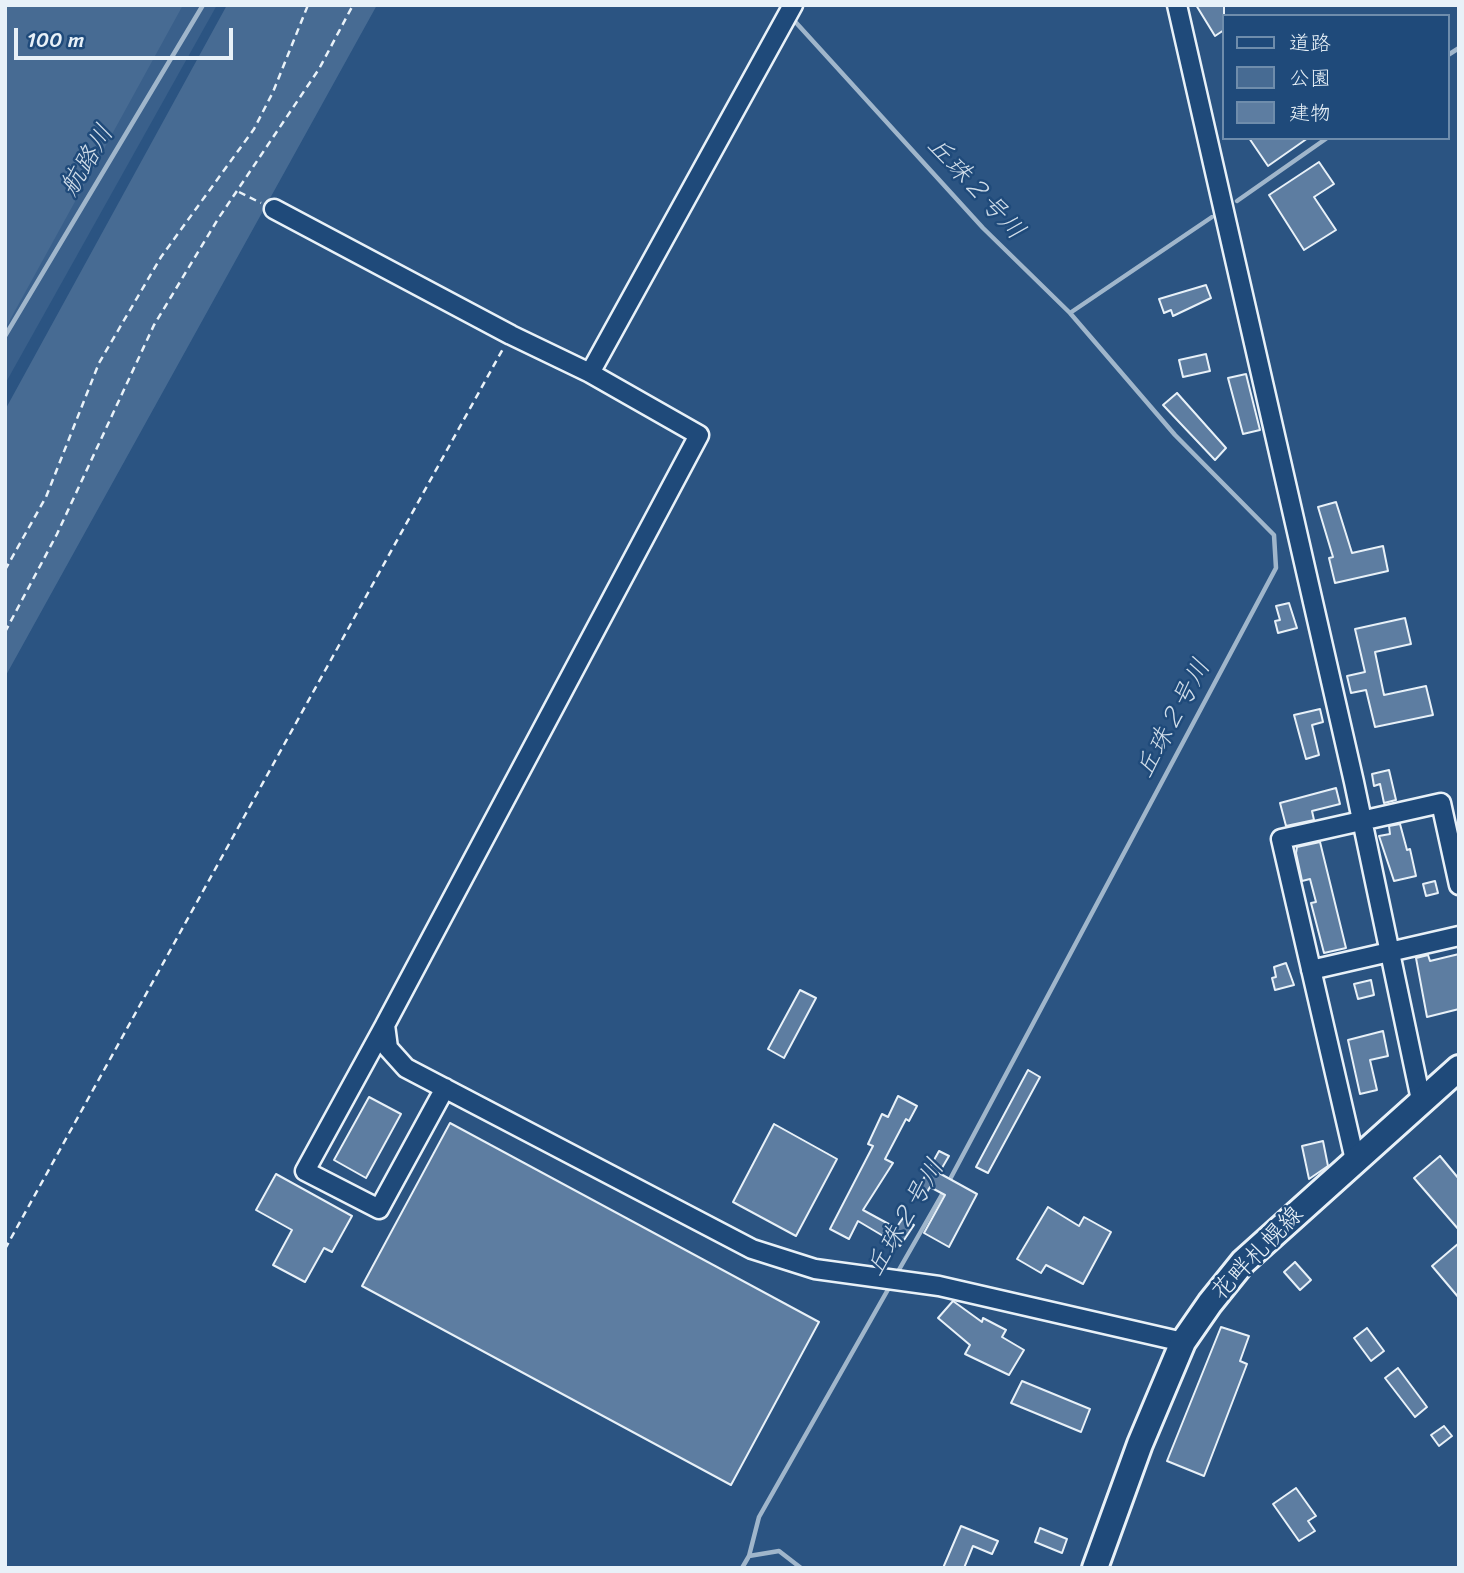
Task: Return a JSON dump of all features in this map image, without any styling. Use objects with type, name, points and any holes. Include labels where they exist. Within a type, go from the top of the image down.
[{"type":"main road","name":"花畔札幌線","points":[[1095,1568],[1140,1444],[1183,1342],[1243,1262],[1459,1068]]},
{"type":"street","points":[[1177,5],[1363,821],[1421,1100]]},
{"type":"street","points":[[590,373],[789,11]]},
{"type":"street","points":[[274,209],[511,335],[590,373],[699,435],[305,1171],[379,1209],[445,1088]]},
{"type":"street","points":[[1355,1160],[1281,839],[1441,803],[1459,885]]},
{"type":"street","points":[[1311,970],[1459,936]]},
{"type":"street","points":[[385,1025],[388,1048],[406,1068],[751,1249],[814,1269],[904,1280],[1183,1342]]},
{"type":"path","points":[[5,570],[46,497],[99,363],[161,257],[254,129],[278,81],[308,5]]},
{"type":"path","points":[[5,632],[57,534],[154,325],[319,69],[353,5]]},
{"type":"path","points":[[238,191],[274,209]]},
{"type":"path","points":[[5,1249],[511,335]]},
{"type":"shaded area","points":[[5,5],[217,5],[5,384]]},
{"type":"green space","points":[[5,5],[183,5],[5,329]]},
{"type":"green space","points":[[227,5],[377,5],[5,677],[5,410]]},
{"type":"building","points":[[1196,5],[1224,5],[1222,31],[1215,36]]},
{"type":"building","points":[[1250,140],[1305,140],[1268,166]]},
{"type":"building","points":[[1319,162],[1334,184],[1314,197],[1336,230],[1304,250],[1269,195]]},
{"type":"building","points":[[1206,285],[1211,298],[1173,316],[1171,310],[1164,313],[1159,299]]},
{"type":"building","points":[[1206,354],[1210,371],[1183,377],[1179,360]]},
{"type":"building","points":[[1246,374],[1260,430],[1243,434],[1228,378]]},
{"type":"building","points":[[1177,393],[1226,448],[1215,460],[1163,405]]},
{"type":"building","points":[[1336,502],[1352,553],[1383,546],[1388,571],[1335,583],[1329,558],[1333,557],[1318,507]]},
{"type":"building","points":[[1289,603],[1297,628],[1278,633],[1275,621],[1280,620],[1276,606]]},
{"type":"building","points":[[1405,618],[1411,644],[1375,652],[1384,695],[1426,686],[1433,715],[1375,727],[1366,690],[1351,693],[1347,676],[1365,672],[1355,629]]},
{"type":"building","points":[[1320,709],[1323,722],[1312,725],[1319,755],[1306,759],[1294,715]]},
{"type":"building","points":[[1389,770],[1396,800],[1384,803],[1380,784],[1374,786],[1372,774]]},
{"type":"building","points":[[1336,788],[1340,804],[1312,811],[1314,820],[1286,826],[1280,803]]},
{"type":"building","points":[[1400,824],[1407,850],[1410,849],[1416,876],[1394,881],[1379,836],[1390,834],[1389,826]]},
{"type":"building","points":[[1320,842],[1346,948],[1324,953],[1311,903],[1316,902],[1310,879],[1302,881],[1296,853],[1297,847]]},
{"type":"building","points":[[1435,881],[1438,893],[1426,896],[1423,884]]},
{"type":"building","points":[[1459,954],[1459,1009],[1427,1017],[1416,958],[1428,955],[1430,961]]},
{"type":"building","points":[[1286,963],[1294,985],[1275,990],[1272,978],[1276,977],[1274,967]]},
{"type":"building","points":[[1371,980],[1374,995],[1358,999],[1354,984]]},
{"type":"building","points":[[800,990],[816,998],[784,1058],[768,1049]]},
{"type":"building","points":[[1383,1031],[1388,1056],[1370,1060],[1377,1090],[1360,1094],[1348,1040]]},
{"type":"building","points":[[1028,1070],[1040,1077],[988,1173],[976,1167]]},
{"type":"building","points":[[898,1096],[917,1106],[909,1121],[906,1119],[885,1159],[893,1163],[863,1210],[896,1228],[903,1218],[914,1225],[900,1246],[858,1221],[849,1239],[830,1229],[873,1146],[868,1144],[882,1114],[888,1117]]},
{"type":"building","points":[[369,1097],[401,1114],[366,1178],[334,1160]]},
{"type":"building","points":[[450,1123],[819,1322],[731,1485],[362,1286]]},
{"type":"building","points":[[774,1124],[837,1159],[796,1236],[733,1202]]},
{"type":"building","points":[[1323,1141],[1328,1166],[1309,1179],[1302,1146]]},
{"type":"building","points":[[939,1151],[949,1156],[939,1173],[977,1194],[949,1247],[924,1233],[945,1195],[930,1187],[927,1192],[919,1187]]},
{"type":"building","points":[[1440,1156],[1459,1179],[1459,1230],[1414,1178]]},
{"type":"building","points":[[276,1174],[352,1216],[332,1252],[324,1248],[305,1282],[273,1265],[292,1230],[256,1210]]},
{"type":"building","points":[[1048,1207],[1079,1226],[1084,1217],[1111,1232],[1083,1284],[1046,1265],[1041,1273],[1017,1259]]},
{"type":"building","points":[[1459,1243],[1459,1298],[1432,1266]]},
{"type":"building","points":[[1295,1262],[1311,1280],[1300,1290],[1284,1272]]},
{"type":"building","points":[[953,1301],[982,1322],[983,1318],[1006,1330],[1002,1337],[1024,1350],[1009,1375],[965,1354],[970,1345],[938,1318]]},
{"type":"building","points":[[1221,1327],[1249,1336],[1240,1361],[1247,1364],[1204,1476],[1167,1461]]},
{"type":"building","points":[[1367,1328],[1384,1351],[1371,1361],[1354,1338]]},
{"type":"building","points":[[1398,1368],[1427,1407],[1415,1417],[1385,1378]]},
{"type":"building","points":[[1022,1381],[1090,1409],[1081,1432],[1011,1403]]},
{"type":"building","points":[[1444,1426],[1452,1436],[1439,1446],[1431,1435]]},
{"type":"building","points":[[1296,1488],[1316,1516],[1308,1521],[1315,1531],[1299,1541],[1273,1504]]},
{"type":"building","points":[[961,1526],[998,1541],[992,1554],[973,1546],[964,1568],[943,1568]]},
{"type":"building","points":[[1040,1528],[1067,1539],[1062,1553],[1035,1542]]},
{"type":"waterway","name":"航路川","points":[[5,336],[203,5]]},
{"type":"waterway","name":"丘珠２号川","points":[[790,16],[983,228],[1070,313],[1175,435],[1274,535],[1276,568],[948,1183]]},
{"type":"waterway","points":[[1450,54],[1459,48]]},
{"type":"waterway","points":[[1237,201],[1324,140]]},
{"type":"waterway","points":[[1070,313],[1212,217]]},
{"type":"waterway","name":"丘珠２号川","points":[[896,1275],[944,1191]]},
{"type":"waterway","name":"丘珠２号川","points":[[742,1568],[749,1556],[759,1517],[890,1286]]},
{"type":"waterway","points":[[749,1556],[779,1551],[801,1568]]}]
